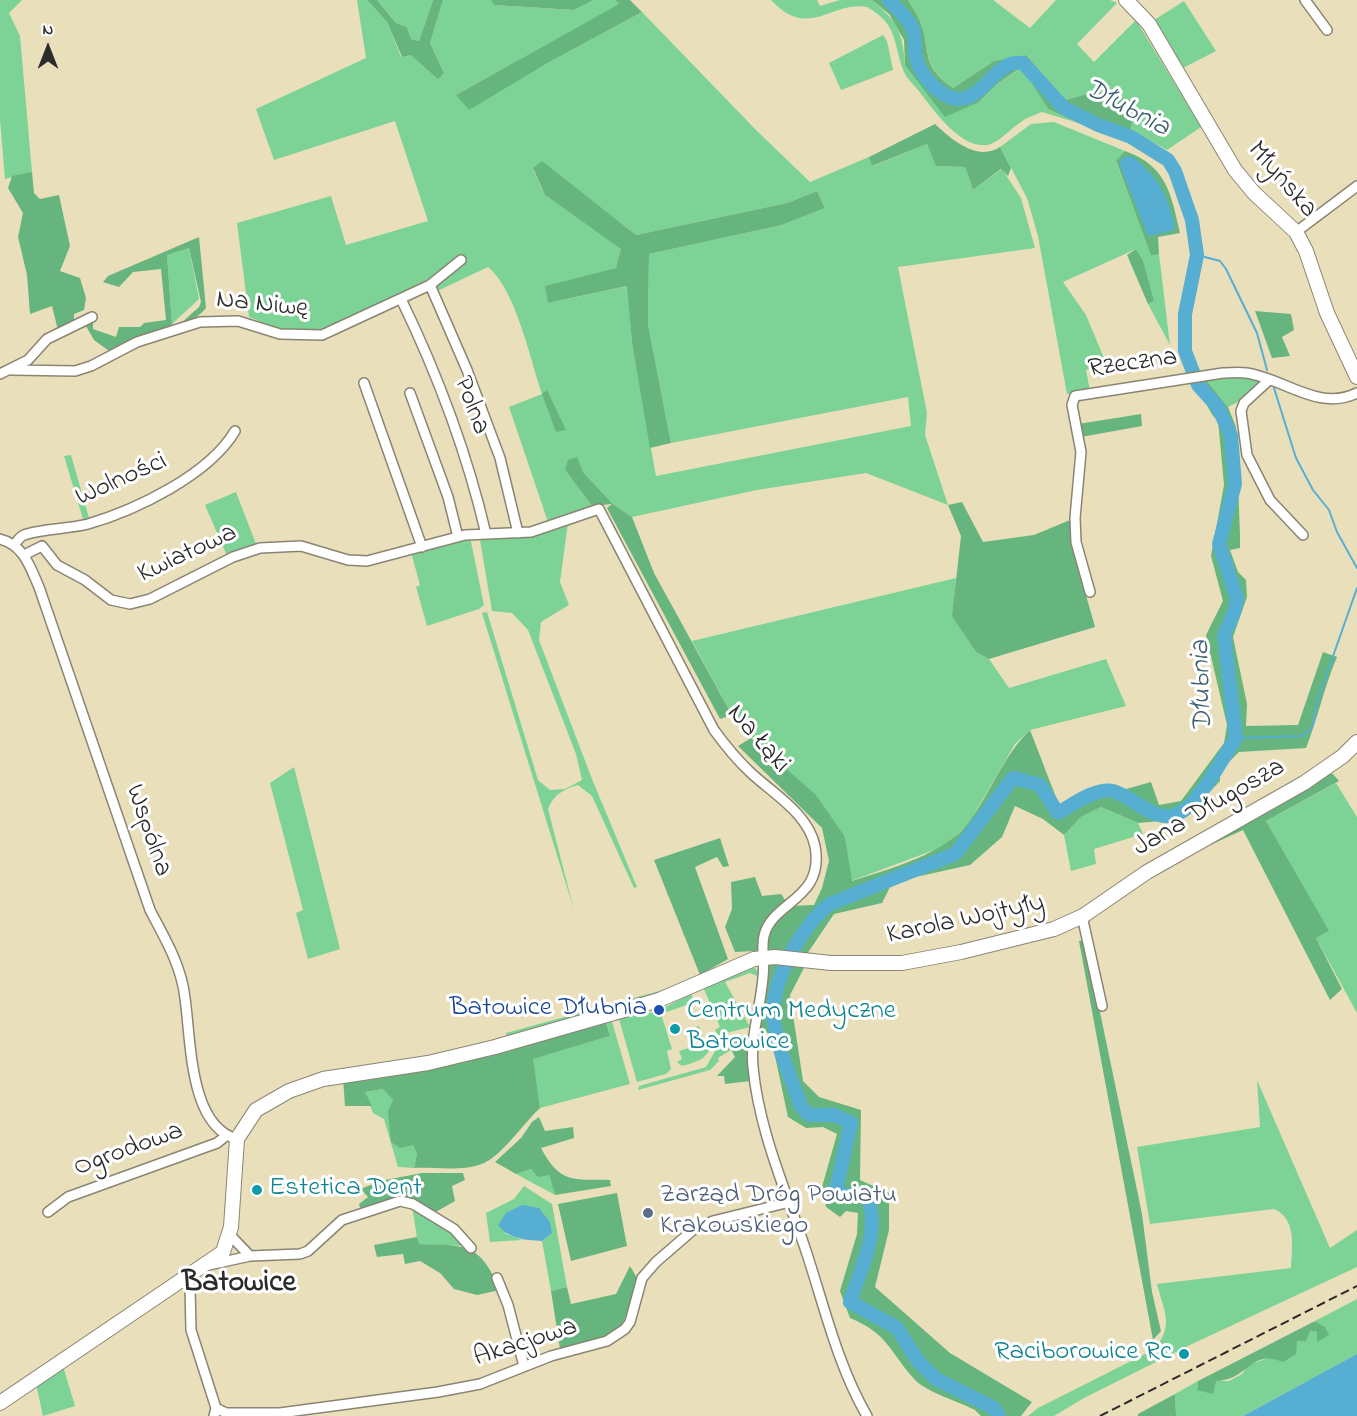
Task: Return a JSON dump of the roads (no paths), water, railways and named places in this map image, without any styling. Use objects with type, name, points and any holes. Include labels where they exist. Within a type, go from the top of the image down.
[{"type":"street","name":"Młyńska","points":[[1126,0],[1149,24],[1235,170],[1254,193],[1296,232],[1306,251],[1327,314],[1357,377]]},
{"type":"street","points":[[1305,0],[1327,30]]},
{"type":"street","points":[[1296,232],[1357,186]]},
{"type":"street","name":"Na Niwę","points":[[12,370],[75,371],[91,366],[138,342],[200,322],[238,321],[280,334],[322,335],[430,285],[461,260]]},
{"type":"street","points":[[430,285],[467,370],[500,458],[518,532]]},
{"type":"street","name":"Polna","points":[[401,299],[458,438],[477,494],[486,534]]},
{"type":"street","points":[[0,374],[28,360],[47,339],[92,317]]},
{"type":"street","name":"Rzeczna","points":[[1090,592],[1076,542],[1074,518],[1081,452],[1072,398],[1102,391],[1245,373],[1325,399],[1344,399],[1357,393]]},
{"type":"street","points":[[1268,381],[1244,403],[1241,411],[1247,455],[1270,500],[1303,535]]},
{"type":"street","points":[[364,382],[422,547]]},
{"type":"street","points":[[410,393],[448,497],[458,537]]},
{"type":"street","name":"Wolności","points":[[14,545],[24,535],[88,524],[150,499],[199,469],[222,449],[235,431]]},
{"type":"street","name":"Kwiatowa","points":[[24,555],[42,546],[57,565],[86,580],[111,600],[130,604],[150,599],[233,557],[260,548],[301,546],[361,561],[458,537],[543,529],[599,509]]},
{"type":"street","name":"Na Łąki","points":[[599,509],[714,730],[736,758],[801,819],[813,838],[816,858],[813,874],[804,891],[769,925],[763,938],[770,957],[753,1068],[769,1144],[836,1346],[855,1394],[867,1416]]},
{"type":"street","name":"Wspólna","points":[[0,540],[14,545],[24,555],[42,595],[150,910],[175,957],[185,998],[190,1050],[197,1085],[215,1126],[232,1137]]},
{"type":"street","name":"Jana Długosza","points":[[1083,916],[1147,872],[1304,783],[1343,756],[1357,742]]},
{"type":"street","points":[[1083,916],[1102,1006]]},
{"type":"street","name":"Karola Wojtyły","points":[[0,1402],[116,1322],[206,1266],[223,1252],[230,1235],[232,1137],[256,1110],[272,1099],[304,1085],[428,1063],[487,1049],[659,999],[735,966],[770,957],[869,964],[927,959],[1047,931],[1083,916]]},
{"type":"street","name":"Ogrodowa","points":[[48,1212],[68,1197],[232,1137]]},
{"type":"street","points":[[206,1266],[250,1256],[300,1254],[308,1251],[342,1220],[400,1201],[413,1204],[454,1229],[471,1248]]},
{"type":"street","name":"Akacjowa","points":[[215,1412],[280,1413],[480,1384],[551,1356],[607,1341],[625,1329],[637,1303],[642,1278],[656,1262],[693,1230],[713,1221],[790,1202]]},
{"type":"street","points":[[230,1235],[250,1256]]},
{"type":"street","points":[[187,1277],[190,1288],[191,1330],[215,1412]]},
{"type":"street","points":[[497,1278],[508,1305],[524,1366]]},
{"type":"water","points":[[1132,156],[1156,179],[1161,187],[1175,226],[1172,231],[1148,236],[1119,163],[1124,157]]},
{"type":"water","points":[[522,1205],[539,1208],[550,1222],[552,1233],[542,1241],[512,1236],[498,1225],[506,1213]]},
{"type":"water","points":[[1357,1354],[1357,1416],[1243,1416]]},
{"type":"waterway","name":"Dłubnia","points":[[889,0],[911,25],[918,64],[928,80],[941,93],[957,99],[965,98],[973,95],[1006,66],[1023,63],[1064,108],[1098,125],[1131,137],[1168,160],[1175,171],[1192,220],[1197,255],[1185,314],[1185,351],[1198,385],[1217,406],[1231,435],[1235,484],[1219,544],[1237,599],[1235,610],[1224,635],[1236,738],[1210,780],[1192,803],[1181,812],[1171,816],[1161,816],[1123,795],[1106,790],[1084,798],[1058,813],[1040,785],[1013,778],[955,854],[830,904],[808,926],[798,940],[789,956],[777,990],[774,1006],[776,1032],[781,1054],[801,1106],[809,1115],[835,1115],[851,1123],[835,1194],[867,1196],[872,1223],[868,1249],[850,1302],[897,1328],[918,1361],[936,1379],[994,1408],[999,1416]]},
{"type":"waterway","points":[[1197,255],[1220,261],[1226,269],[1257,333],[1267,370]]},
{"type":"waterway","points":[[1274,388],[1296,458],[1313,490],[1329,510],[1337,532],[1357,568]]},
{"type":"waterway","points":[[1236,738],[1302,736],[1312,728],[1318,699],[1357,588]]},
{"type":"railway","points":[[1100,1416],[1357,1286]]},
{"type":"place","name":"Batowice Dłubnia","points":[[659,1010]]},
{"type":"place","name":"Centrum Medyczne Batowice","points":[[675,1029]]},
{"type":"place","name":"Estetica Dent","points":[[257,1190]]},
{"type":"place","name":"Zarząd Dróg Powiatu Krakowskiego","points":[[648,1213]]},
{"type":"place","name":"Raciborowice Rc","points":[[1184,1354]]},
{"type":"district","name":"Batowice","points":[[239,1285]]}]
